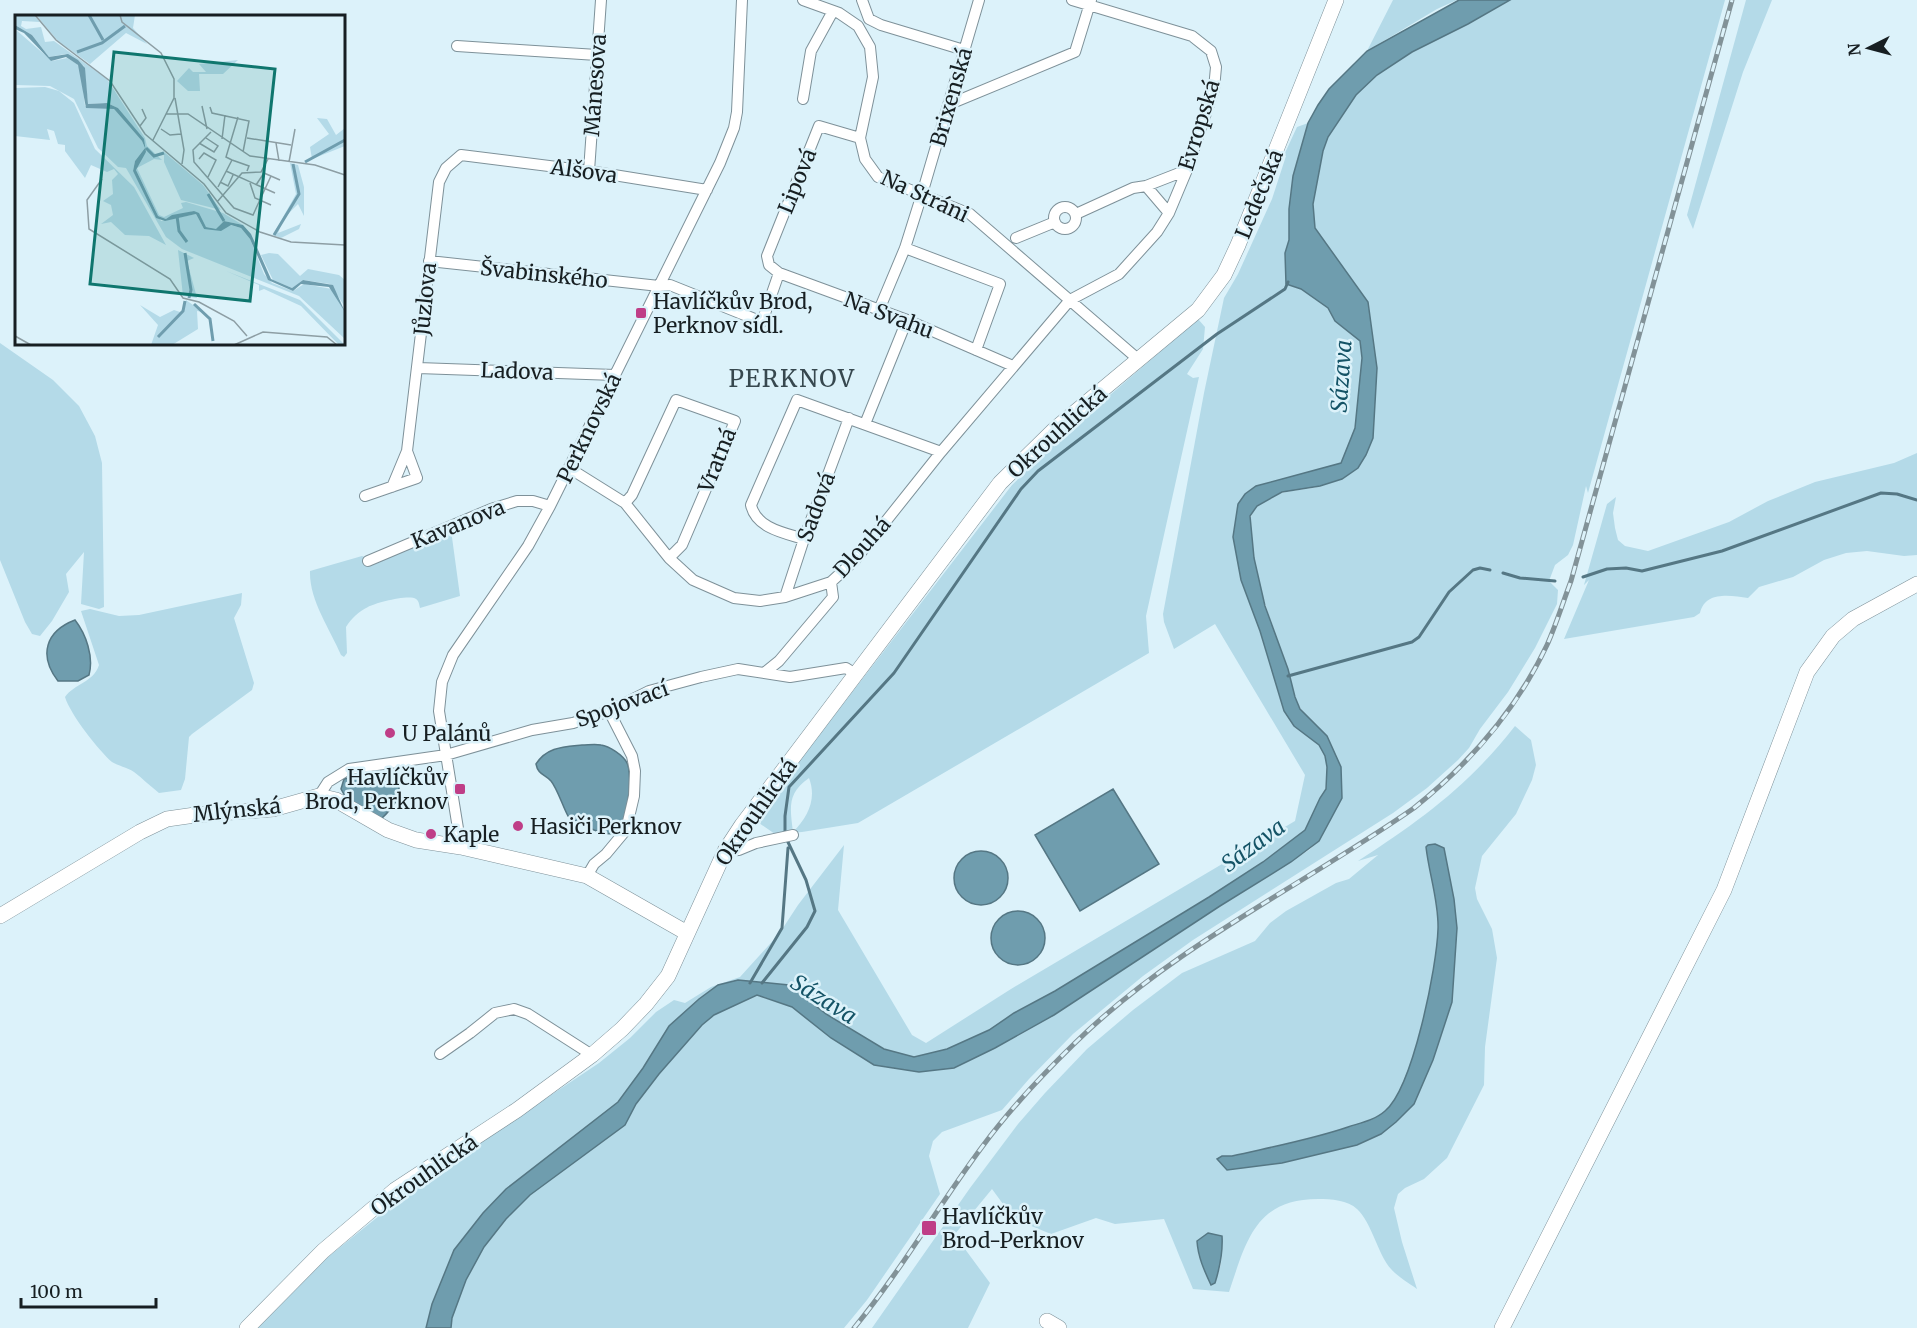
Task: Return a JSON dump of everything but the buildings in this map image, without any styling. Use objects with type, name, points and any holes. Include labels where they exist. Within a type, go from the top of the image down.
[{"type":"main road","name":"Ledečská","points":[[1138,360],[1198,310],[1224,275],[1336,0]]},
{"type":"main road","name":"Okrouhlická","points":[[247,1328],[323,1251],[396,1190],[517,1110],[592,1055],[646,1004],[668,976],[725,851],[742,825],[1000,483],[1054,429],[1138,360]]},
{"type":"main road","points":[[1502,1328],[1724,890],[1807,672],[1833,636],[1853,619],[1917,584]]},
{"type":"main road","points":[[319,796],[336,800],[388,830],[416,840],[461,847],[587,876],[687,933]]},
{"type":"main road","name":"Mlýnská","points":[[0,916],[140,832],[167,819],[273,809],[319,796]]},
{"type":"street","name":"Mánesova","points":[[589,171],[601,0]]},
{"type":"street","name":"Perknovská","points":[[461,847],[439,701],[446,669],[453,655],[528,546],[550,506],[720,163],[734,128],[737,112],[742,0]]},
{"type":"street","points":[[803,0],[833,11],[858,26],[870,47],[873,77],[860,138]]},
{"type":"street","points":[[862,0],[869,19],[881,25],[964,51]]},
{"type":"street","name":"Brixenská","points":[[879,310],[904,248],[922,194],[979,0]]},
{"type":"street","name":"Evropská","points":[[1070,300],[1119,273],[1157,232],[1169,213],[1214,89],[1216,67],[1211,51],[1192,36],[1090,2],[1072,0]]},
{"type":"street","points":[[950,104],[1075,52],[1090,2]]},
{"type":"street","points":[[803,99],[811,51],[833,11]]},
{"type":"street","points":[[457,46],[597,55]]},
{"type":"street","name":"Lipová","points":[[779,273],[769,265],[767,256],[819,126],[860,138]]},
{"type":"street","name":"Na Stráni","points":[[860,138],[865,159],[878,177],[970,214],[1138,360]]},
{"type":"street","name":"Alšova","points":[[461,155],[589,171],[707,190]]},
{"type":"street","name":"Jůzlova","points":[[392,487],[407,451],[439,182],[446,168],[461,155]]},
{"type":"street","points":[[1076,214],[1133,188],[1146,186],[1186,170]]},
{"type":"street","points":[[1146,186],[1169,213]]},
{"type":"street","points":[[1062,207],[1069,207],[1076,214],[1075,224],[1068,229],[1060,228],[1055,222],[1055,213],[1062,207]]},
{"type":"street","points":[[1016,238],[1055,222]]},
{"type":"street","points":[[904,248],[1000,284],[976,350]]},
{"type":"street","name":"Švabinského","points":[[429,261],[659,286]]},
{"type":"street","points":[[659,286],[670,285],[762,322],[779,273]]},
{"type":"street","name":"Na Svahu","points":[[779,273],[907,320],[1013,366]]},
{"type":"street","name":"Dlouhá","points":[[569,468],[625,503],[669,558],[693,580],[734,598],[760,601],[786,597],[831,582],[855,560],[940,452],[1070,300]]},
{"type":"street","points":[[865,424],[907,320]]},
{"type":"street","name":"Ladova","points":[[418,368],[615,375]]},
{"type":"street","name":"Vratná","points":[[625,503],[632,495],[676,400],[735,422],[682,545],[669,558]]},
{"type":"street","points":[[804,539],[762,524],[753,514],[752,500],[797,400],[940,452]]},
{"type":"street","name":"Sadová","points":[[786,597],[804,539],[849,418]]},
{"type":"street","name":"Jůzlova","points":[[365,496],[417,478],[407,451]]},
{"type":"street","name":"Kavanova","points":[[368,561],[491,509],[517,501],[533,501],[550,506]]},
{"type":"street","points":[[764,673],[779,662],[833,597],[831,582]]},
{"type":"street","name":"Spojovací","points":[[319,796],[328,782],[349,769],[446,755],[532,730],[573,723],[609,711],[649,691],[702,677],[738,669],[789,677],[846,669],[857,675]]},
{"type":"street","points":[[587,876],[594,864],[606,854],[626,830],[634,796],[635,771],[632,756],[609,711]]},
{"type":"street","points":[[725,851],[739,850],[756,843],[793,835]]},
{"type":"street","points":[[440,1054],[495,1013],[514,1009],[528,1014],[592,1055]]},
{"type":"shaded area","points":[[1393,0],[1457,0],[1437,9],[1367,51]]},
{"type":"shaded area","points":[[1459,0],[1510,0],[1412,52],[1377,75],[1356,95],[1328,137],[1323,151],[1313,204],[1315,228],[1368,302],[1377,368],[1373,438],[1358,468],[1342,479],[1320,486],[1282,492],[1257,506],[1250,516],[1254,558],[1265,606],[1288,669],[1295,697],[1300,709],[1327,736],[1341,767],[1342,798],[1319,841],[1291,862],[1054,1015],[954,1068],[919,1072],[874,1065],[831,1038],[792,1007],[757,995],[714,1015],[702,1025],[659,1074],[636,1104],[625,1125],[530,1195],[506,1219],[484,1247],[466,1280],[452,1318],[451,1328],[426,1328],[432,1304],[454,1250],[483,1213],[506,1189],[618,1102],[643,1068],[669,1026],[718,985],[738,980],[789,985],[826,1014],[884,1049],[914,1057],[947,1049],[989,1030],[1209,897],[1263,862],[1305,830],[1326,789],[1325,756],[1319,745],[1294,726],[1284,711],[1260,631],[1241,580],[1233,537],[1238,504],[1245,494],[1256,486],[1341,463],[1355,428],[1362,358],[1360,341],[1335,321],[1328,308],[1301,289],[1286,284],[1285,253],[1289,240],[1289,209],[1293,176],[1308,123],[1329,89],[1367,51]]},
{"type":"shaded area","points":[[1510,0],[1725,0],[1588,493],[1586,486],[1573,545],[1568,555],[1555,565],[1549,581],[1558,590],[1557,604],[1535,648],[1469,748],[1427,788],[1393,813],[1193,940],[1143,976],[1073,1034],[1002,1110],[942,1132],[933,1141],[929,1156],[940,1194],[867,1300],[844,1328],[451,1328],[452,1318],[466,1280],[484,1247],[506,1219],[530,1195],[625,1125],[636,1104],[659,1074],[702,1025],[714,1015],[756,995],[792,1007],[831,1038],[874,1065],[919,1072],[954,1068],[1054,1015],[1309,850],[1319,841],[1342,798],[1310,719],[1298,705],[1294,695],[1260,586],[1250,539],[1250,520],[1256,507],[1270,497],[1342,479],[1375,397],[1377,368],[1368,302],[1315,228],[1313,204],[1323,151],[1328,137],[1356,94],[1377,75],[1412,52]]},
{"type":"shaded area","points":[[1746,0],[1772,0],[1743,72],[1693,229],[1687,215]]},
{"type":"shaded area","points":[[1308,123],[1293,176],[1285,267],[1301,289],[1328,308],[1335,321],[1360,340],[1362,358],[1355,428],[1342,463],[1295,476],[1238,505],[1233,537],[1241,580],[1260,631],[1284,711],[1302,732],[1319,745],[1325,756],[1326,789],[1305,830],[1263,862],[1209,897],[989,1030],[947,1049],[914,1057],[884,1049],[826,1014],[789,985],[718,985],[669,1026],[643,1068],[618,1102],[506,1189],[483,1213],[454,1250],[432,1304],[426,1328],[258,1328],[328,1257],[421,1182],[599,1063],[630,1038],[656,1012],[674,1000],[685,1003],[711,987],[740,977],[779,934],[844,845],[838,910],[912,1035],[926,1043],[1011,989],[1295,821],[1305,775],[1215,624],[1174,649],[1163,614],[1224,298],[1238,274],[1272,199],[1286,156],[1284,155],[1297,127]]},
{"type":"shaded area","points":[[1198,319],[1205,327],[1203,349],[1187,374],[1193,378],[1199,377],[1146,616],[1149,653],[858,823],[802,832],[775,834],[759,823],[756,817],[1012,485],[1059,439]],"holes":[[[809,778],[810,807],[793,832],[791,808],[793,795]]]},
{"type":"shaded area","points":[[0,343],[53,380],[79,406],[95,436],[102,463],[104,607],[99,609],[81,604],[84,552],[66,574],[69,592],[40,636],[32,634],[25,622],[0,560]]},
{"type":"shaded area","points":[[1917,453],[1917,555],[1904,556],[1867,551],[1846,553],[1824,560],[1793,577],[1759,587],[1748,598],[1719,596],[1713,598],[1707,601],[1700,613],[1694,617],[1564,639],[1589,580],[1584,585],[1607,504],[1616,497],[1613,513],[1618,540],[1625,546],[1648,551],[1729,522],[1768,501],[1815,482],[1894,463]]},
{"type":"shaded area","points":[[451,530],[460,596],[420,608],[416,599],[412,598],[384,601],[368,607],[346,627],[347,653],[344,657],[341,655],[316,603],[310,571],[362,556],[368,559]]},
{"type":"shaded area","points":[[242,593],[241,605],[234,618],[254,683],[252,690],[189,737],[185,779],[181,790],[159,793],[134,772],[106,757],[73,713],[65,697],[93,676],[99,665],[81,611],[90,609],[119,616],[139,615]]},
{"type":"shaded area","points":[[75,620],[88,646],[89,675],[78,681],[58,681],[48,662],[48,645],[57,631]]},
{"type":"shaded area","points":[[1515,726],[1531,740],[1536,765],[1532,780],[1516,814],[1482,856],[1475,888],[1477,899],[1492,929],[1497,958],[1485,1047],[1484,1085],[1447,1158],[1424,1179],[1398,1194],[1394,1208],[1417,1289],[1397,1275],[1386,1263],[1367,1222],[1357,1209],[1339,1201],[1318,1199],[1297,1201],[1280,1206],[1267,1215],[1256,1227],[1248,1241],[1229,1292],[1193,1289],[1164,1219],[1115,1224],[1096,1218],[1051,1234],[1014,1219],[992,1189],[955,1234],[960,1240],[960,1245],[990,1283],[968,1328],[872,1328],[1018,1124],[1087,1049],[1182,973],[1255,941],[1270,923],[1286,911],[1336,883],[1349,879],[1378,855],[1358,861],[1442,801],[1480,767]],"holes":[[[1436,908],[1457,928],[1452,1002],[1433,1060],[1414,1104],[1357,1145],[1282,1163],[1227,1170],[1222,1156],[1232,1156],[1319,1136],[1368,1120],[1386,1110],[1396,1097],[1406,1076],[1423,1023],[1437,945]],[[1222,1236],[1221,1264],[1215,1283],[1211,1284],[1199,1257],[1197,1241]]]},
{"type":"shaded area","points":[[582,745],[608,747],[627,763],[629,769],[628,801],[623,822],[615,833],[597,831],[568,816],[553,784],[537,768],[536,764],[540,758],[550,751]]},
{"type":"shaded area","points":[[367,774],[389,774],[399,786],[394,804],[380,820],[346,798],[341,789],[344,779]]},
{"type":"shaded area","points":[[1113,789],[1159,864],[1080,911],[1035,835]]},
{"type":"shaded area","points":[[1435,844],[1444,848],[1454,899],[1457,928],[1452,1002],[1433,1060],[1414,1104],[1381,1134],[1357,1145],[1282,1163],[1227,1170],[1217,1159],[1222,1156],[1232,1156],[1305,1140],[1362,1123],[1385,1111],[1395,1098],[1405,1078],[1422,1025],[1437,946],[1438,919],[1426,847]]},
{"type":"shaded area","points":[[981,851],[991,853],[1000,859],[1006,868],[1008,878],[1006,888],[1000,897],[991,903],[981,905],[971,903],[962,897],[956,888],[954,878],[956,868],[962,859],[971,853]]},
{"type":"shaded area","points":[[1018,911],[1028,913],[1037,919],[1043,928],[1045,938],[1043,948],[1037,957],[1028,963],[1018,965],[1008,963],[999,957],[993,948],[991,938],[993,928],[999,919],[1008,913]]},
{"type":"shaded area","points":[[1208,1233],[1222,1236],[1220,1265],[1215,1283],[1211,1285],[1200,1258],[1197,1241]]},
{"type":"waterway","points":[[785,833],[789,787],[894,673],[1021,489],[1038,471],[1217,334],[1285,289],[1288,282]]},
{"type":"waterway","points":[[1583,577],[1607,569],[1626,568],[1642,571],[1722,551],[1881,493],[1897,494],[1917,500]]},
{"type":"waterway","points":[[1288,676],[1412,642],[1419,637],[1449,592],[1473,570],[1480,568],[1490,570]]},
{"type":"waterway","points":[[1503,573],[1520,578],[1555,581]]},
{"type":"waterway","points":[[762,983],[807,927],[815,911],[806,880],[787,840]]},
{"type":"waterway","points":[[750,983],[782,928],[788,848]]},
{"type":"railway","points":[[854,1328],[888,1284],[993,1133],[1027,1093],[1076,1042],[1114,1008],[1196,946],[1414,808],[1473,754],[1521,692],[1547,645],[1571,581],[1732,0]]},
{"type":"place","name":"Havlíčkův Brod, Perknov sídl.","points":[[641,313]]},
{"type":"place","name":"U Palánů","points":[[390,733]]},
{"type":"place","name":"Havlíčkův Brod, Perknov","points":[[460,789]]},
{"type":"place","name":"Hasiči Perknov","points":[[518,826]]},
{"type":"place","name":"Kaple","points":[[431,834]]},
{"type":"place","name":"Havlíčkův Brod-Perknov","points":[[929,1228]]},
{"type":"district","name":"PERKNOV","points":[[792,378]]},
{"type":"water label","name":"Sázava","points":[[1341,376]]},
{"type":"water label","name":"Sázava","points":[[1253,845]]},
{"type":"water label","name":"Sázava","points":[[824,999]]}]
